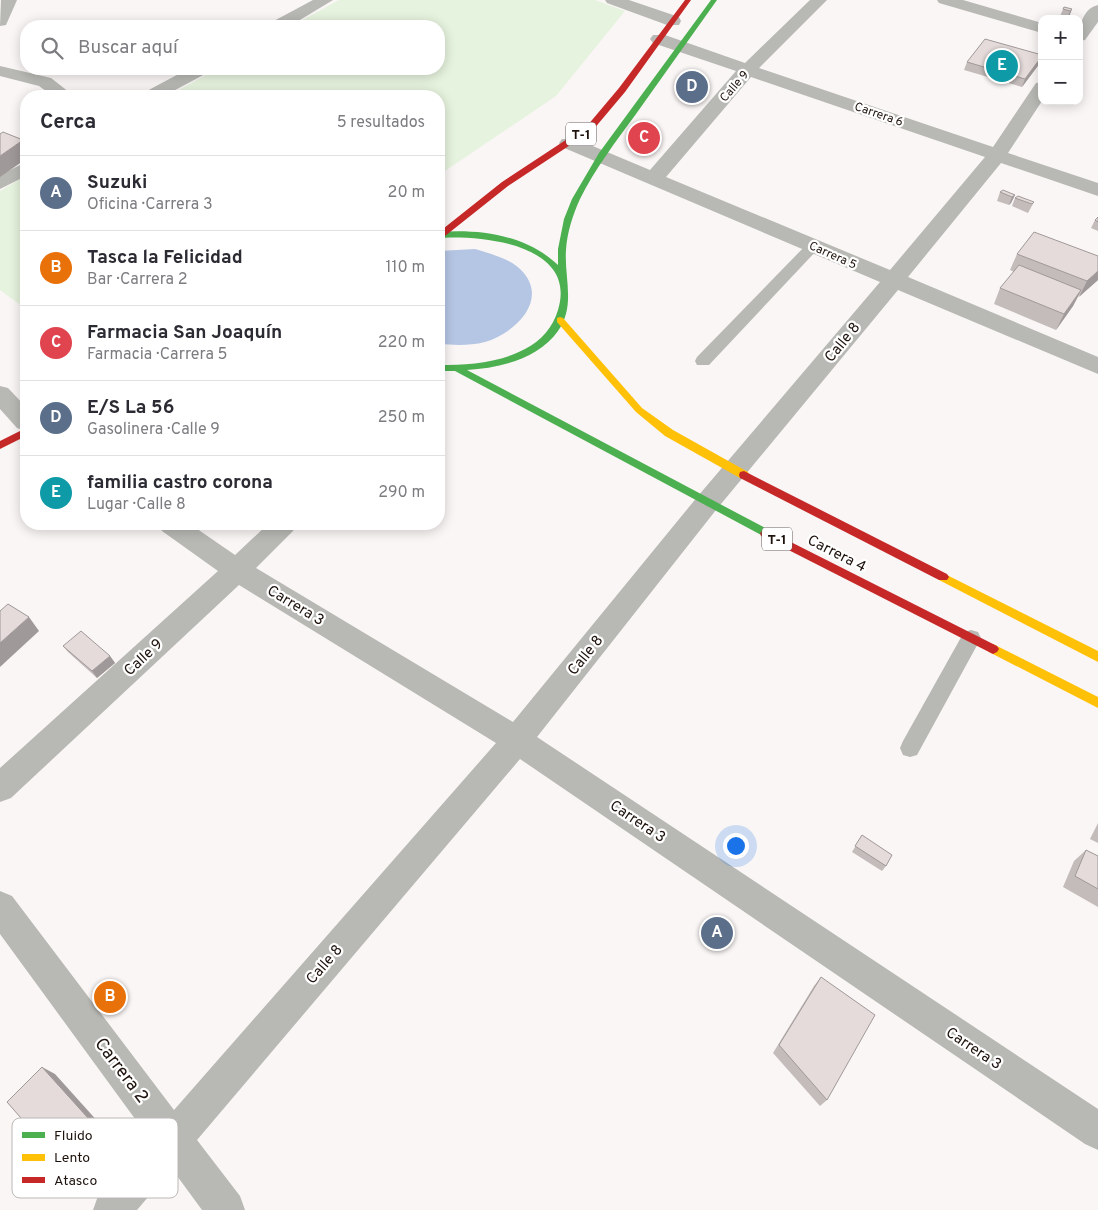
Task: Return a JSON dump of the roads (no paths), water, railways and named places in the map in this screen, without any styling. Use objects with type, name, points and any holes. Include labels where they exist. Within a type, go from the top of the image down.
[{"type":"main road","name":"T-1","points":[[445,230],[505,184],[590,128],[602,115],[688,0]]},
{"type":"main road","name":"T-1","points":[[445,369],[492,366],[522,355],[545,340],[560,320],[565,300],[562,281],[562,249],[568,219],[576,199],[602,155],[682,47],[714,0]]},
{"type":"main road","name":"T-1","points":[[445,234],[473,233],[511,240],[529,247],[550,262],[562,281]]},
{"type":"main road","name":"Carrera 4","points":[[560,320],[639,410],[668,432],[736,471],[1098,657]]},
{"type":"main road","name":"Carrera 4","points":[[445,370],[1098,703]]},
{"type":"main road","points":[[0,444],[20,435]]},
{"type":"street","points":[[0,22],[9,0]]},
{"type":"street","points":[[289,20],[325,0]]},
{"type":"street","points":[[613,0],[673,21]]},
{"type":"street","name":"Calle 9","points":[[656,177],[748,69],[818,0]]},
{"type":"street","points":[[945,0],[1038,27]]},
{"type":"street","points":[[1083,32],[1098,10]]},
{"type":"street","name":"Carrera 6","points":[[659,39],[1098,190]]},
{"type":"street","points":[[1083,39],[1098,44]]},
{"type":"street","points":[[0,72],[45,82],[56,90]]},
{"type":"street","points":[[162,90],[190,75]]},
{"type":"street","points":[[0,90],[24,76]]},
{"type":"street","name":"Calle 8","points":[[178,1134],[517,740],[707,503],[736,471],[997,155],[1038,93]]},
{"type":"street","name":"Carrera 5","points":[[569,143],[656,177],[892,280],[1098,366]]},
{"type":"street","points":[[0,183],[20,171]]},
{"type":"street","points":[[0,394],[20,416]]},
{"type":"street","name":"Carrera 3","points":[[180,530],[238,570],[517,740],[1098,1131]]},
{"type":"street","name":"Calle 9","points":[[0,788],[238,570],[278,530]]},
{"type":"street","name":"Carrera 2","points":[[0,907],[158,1118]]},
{"type":"street","name":"Carrera 2","points":[[178,1144],[226,1210]]},
{"type":"street","name":"Calle 8","points":[[112,1210],[122,1198]]},
{"type":"lane","points":[[704,361],[813,246]]},
{"type":"lane","points":[[910,748],[972,638]]},
{"type":"water","points":[[475,249],[507,260],[523,272],[530,283],[532,294],[530,305],[516,324],[496,338],[485,342],[445,344],[445,251]]},
{"type":"place","name":"familia castro corona","points":[[1002,66]]},
{"type":"place","name":"E/S La 56","points":[[692,87]]},
{"type":"place","name":"Farmacia San Joaquín","points":[[644,138]]},
{"type":"place","name":"Suzuki","points":[[717,933]]},
{"type":"place","name":"Tasca la Felicidad","points":[[110,997]]}]
